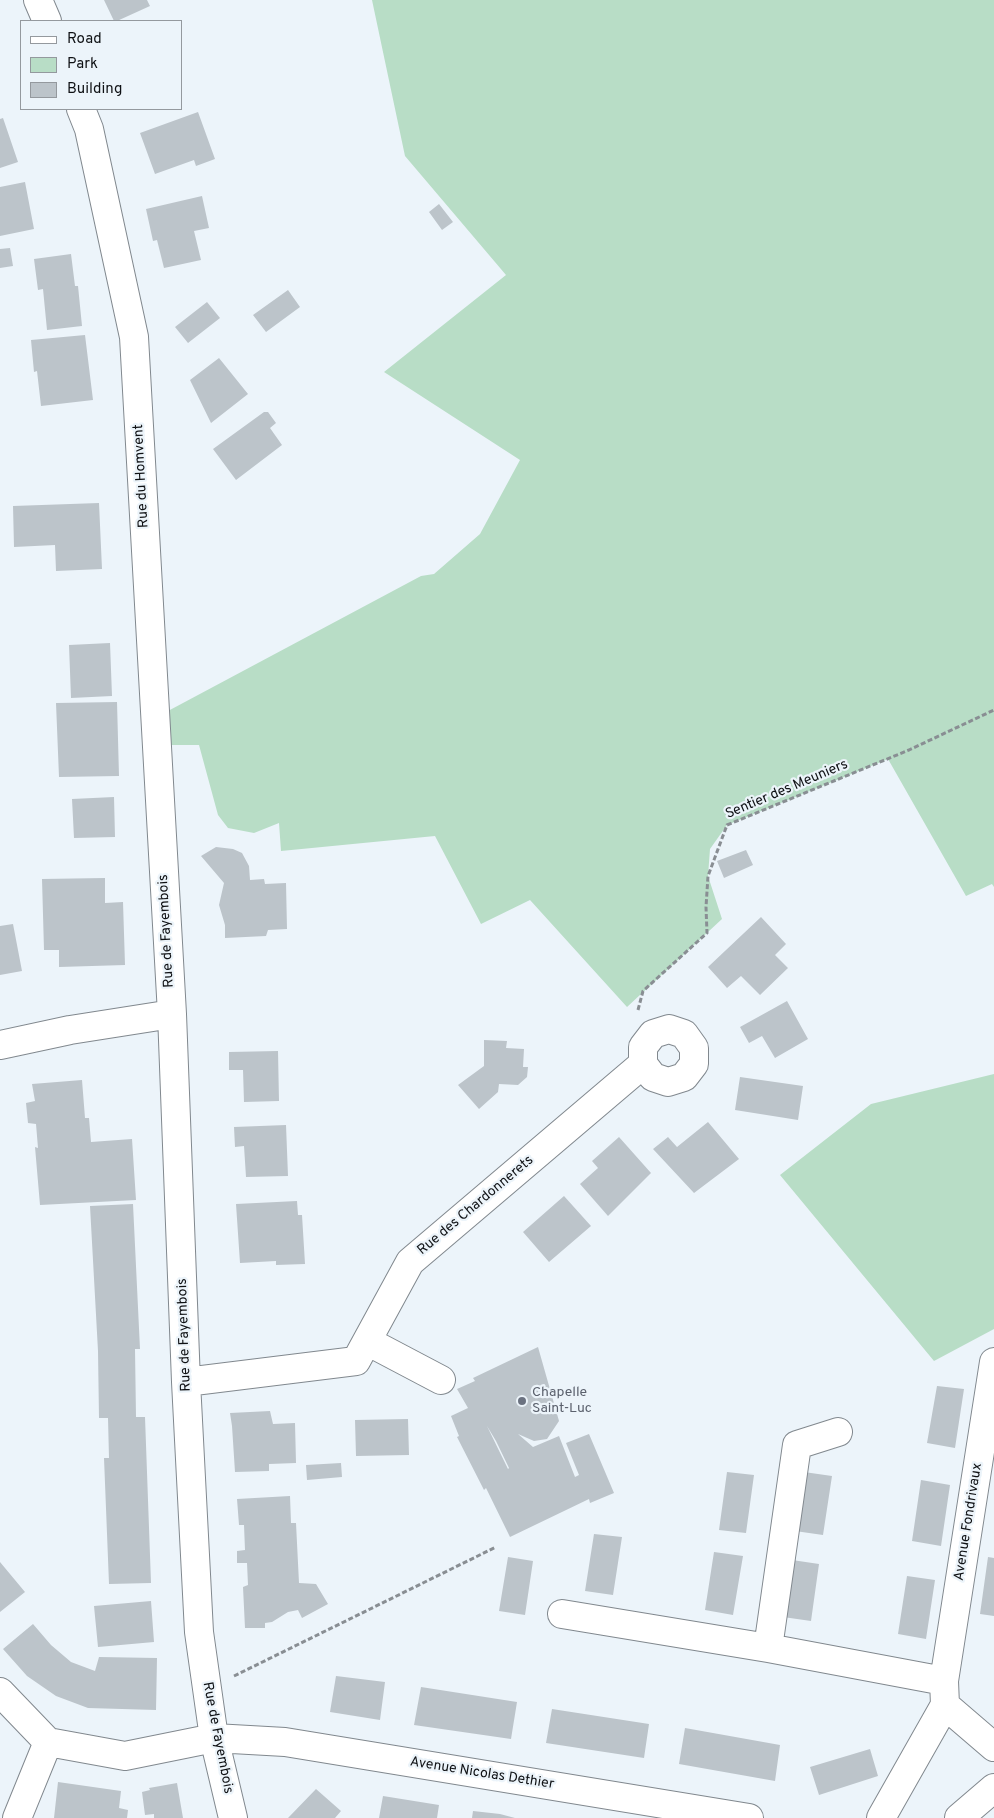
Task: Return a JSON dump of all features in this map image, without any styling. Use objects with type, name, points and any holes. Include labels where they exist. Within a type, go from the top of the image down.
[{"type":"street","points":[[38,0],[47,20]]},
{"type":"street","name":"Rue du Homvent","points":[[81,110],[89,129],[134,336],[163,849]]},
{"type":"street","name":"Rue de Fayembois","points":[[163,849],[172,1014],[186,1382],[200,1632],[214,1738],[233,1818]]},
{"type":"street","points":[[0,1045],[70,1030],[172,1014]]},
{"type":"street","name":"Rue des Chardonnerets","points":[[186,1382],[356,1361],[410,1262],[643,1064]]},
{"type":"street","points":[[367,1341],[441,1380]]},
{"type":"street","name":"Avenue Fondrivaux","points":[[881,1818],[945,1693],[994,1362]]},
{"type":"street","points":[[768,1648],[797,1445],[838,1432]]},
{"type":"street","points":[[562,1614],[768,1648],[945,1693],[994,1747]]},
{"type":"street","points":[[0,1692],[48,1742],[17,1818]]},
{"type":"street","name":"Avenue Nicolas Dethier","points":[[48,1742],[125,1756],[214,1738],[284,1742],[749,1818]]},
{"type":"street","points":[[960,1818],[994,1788]]},
{"type":"path","name":"Sentier des Meuniers","points":[[637,1015],[643,991],[707,933],[708,876],[727,825],[909,750],[994,710]]},
{"type":"path","points":[[208,1689],[496,1547]]},
{"type":"green space","points":[[372,0],[994,0],[994,887],[992,884],[966,896],[888,759],[727,825],[710,849],[708,876],[722,919],[627,1007],[530,900],[481,924],[435,836],[281,851],[279,823],[254,833],[228,828],[218,815],[199,745],[170,745],[168,711],[421,576],[434,574],[480,534],[520,460],[384,372],[506,275],[405,156]]},
{"type":"green space","points":[[994,1074],[994,1329],[934,1361],[780,1175],[871,1104]]},
{"type":"building","points":[[104,0],[147,0],[150,6],[119,20],[114,20]]},
{"type":"building","points":[[198,112],[215,159],[196,166],[194,160],[155,174],[140,133]]},
{"type":"building","points":[[3,118],[18,162],[0,168],[0,119]]},
{"type":"building","points":[[25,182],[34,229],[0,236],[0,187]]},
{"type":"building","points":[[202,196],[209,228],[194,231],[201,260],[164,268],[157,240],[153,241],[146,209]]},
{"type":"building","points":[[439,204],[453,222],[442,230],[429,212]]},
{"type":"building","points":[[10,248],[13,266],[0,268],[0,249]]},
{"type":"building","points":[[71,254],[75,286],[78,286],[82,326],[47,330],[43,289],[38,290],[34,259]]},
{"type":"building","points":[[288,290],[300,307],[266,332],[253,315]]},
{"type":"building","points":[[207,302],[220,318],[188,343],[175,327]]},
{"type":"building","points":[[85,335],[93,400],[41,406],[37,371],[34,372],[31,340]]},
{"type":"building","points":[[219,358],[248,394],[211,423],[190,380]]},
{"type":"building","points":[[264,412],[268,412],[276,423],[270,428],[282,445],[236,480],[213,449]]},
{"type":"building","points":[[99,503],[102,569],[56,571],[55,545],[14,547],[13,506]]},
{"type":"building","points":[[110,643],[112,696],[71,698],[69,645]]},
{"type":"building","points":[[117,702],[119,776],[59,777],[56,703]]},
{"type":"building","points":[[114,797],[115,837],[74,838],[72,799]]},
{"type":"building","points":[[216,847],[233,849],[242,853],[249,866],[250,880],[264,879],[265,884],[286,883],[287,929],[268,930],[266,936],[225,938],[225,925],[219,905],[224,883],[201,856]]},
{"type":"building","points":[[746,850],[753,865],[724,878],[717,861]]},
{"type":"building","points":[[105,878],[105,903],[123,902],[125,965],[59,967],[59,950],[44,950],[42,879]]},
{"type":"building","points":[[761,917],[786,944],[775,955],[788,968],[760,995],[741,976],[727,988],[708,967]]},
{"type":"building","points":[[13,924],[22,971],[0,975],[0,926]]},
{"type":"building","points":[[787,1001],[808,1039],[775,1058],[762,1036],[749,1043],[740,1027]]},
{"type":"building","points":[[484,1040],[507,1041],[506,1048],[524,1049],[523,1067],[528,1067],[527,1077],[518,1085],[499,1084],[498,1092],[479,1109],[458,1085],[484,1066]]},
{"type":"building","points":[[278,1051],[279,1101],[244,1102],[243,1070],[229,1070],[229,1052]]},
{"type":"building","points":[[740,1077],[803,1086],[798,1120],[735,1110]]},
{"type":"building","points":[[82,1080],[85,1118],[89,1118],[91,1142],[132,1139],[136,1200],[40,1205],[35,1147],[38,1148],[36,1124],[28,1123],[26,1103],[35,1101],[32,1084]]},
{"type":"building","points":[[708,1122],[739,1159],[694,1193],[653,1149],[668,1137],[677,1147]]},
{"type":"building","points":[[286,1125],[288,1176],[246,1177],[244,1146],[235,1147],[234,1127]]},
{"type":"building","points":[[619,1137],[651,1173],[608,1216],[580,1184],[598,1168],[592,1161]]},
{"type":"building","points":[[564,1196],[591,1226],[549,1262],[523,1232]]},
{"type":"building","points":[[297,1201],[298,1215],[302,1215],[305,1264],[276,1265],[276,1261],[240,1263],[236,1204]]},
{"type":"building","points":[[133,1204],[140,1349],[135,1349],[136,1417],[145,1417],[151,1583],[109,1584],[104,1458],[109,1458],[108,1418],[99,1418],[98,1351],[90,1206]]},
{"type":"building","points":[[538,1347],[559,1421],[547,1439],[534,1441],[518,1434],[533,1447],[559,1436],[575,1477],[579,1475],[566,1443],[589,1434],[614,1493],[590,1503],[589,1499],[510,1537],[486,1488],[484,1490],[457,1437],[459,1436],[451,1416],[468,1408],[457,1389],[475,1381],[473,1378]],"holes":[[[487,1426],[509,1468],[508,1469]]]},
{"type":"building","points":[[937,1386],[964,1389],[955,1448],[927,1443]]},
{"type":"building","points":[[270,1411],[273,1424],[295,1423],[296,1463],[269,1464],[269,1471],[235,1472],[230,1413]]},
{"type":"building","points":[[408,1419],[409,1455],[356,1456],[355,1420]]},
{"type":"building","points":[[341,1463],[342,1477],[307,1480],[306,1465]]},
{"type":"building","points":[[727,1472],[754,1475],[746,1533],[719,1530]]},
{"type":"building","points":[[804,1472],[832,1476],[823,1535],[795,1531]]},
{"type":"building","points":[[921,1480],[950,1485],[941,1546],[912,1541]]},
{"type":"building","points":[[290,1496],[291,1523],[296,1523],[299,1583],[316,1584],[328,1604],[302,1618],[298,1610],[288,1612],[272,1622],[265,1623],[265,1628],[245,1628],[243,1587],[248,1585],[247,1563],[237,1563],[237,1551],[245,1550],[244,1525],[239,1525],[237,1499]]},
{"type":"building","points":[[594,1534],[622,1537],[613,1595],[585,1591]]},
{"type":"building","points":[[714,1552],[743,1556],[733,1615],[705,1610]]},
{"type":"building","points":[[508,1557],[533,1561],[525,1615],[499,1611]]},
{"type":"building","points":[[988,1557],[994,1558],[994,1616],[980,1614]]},
{"type":"building","points":[[792,1560],[819,1564],[811,1621],[783,1617]]},
{"type":"building","points":[[0,1562],[25,1592],[0,1612]]},
{"type":"building","points":[[907,1576],[935,1580],[926,1639],[898,1634]]},
{"type":"building","points":[[151,1601],[154,1642],[98,1647],[94,1606]]},
{"type":"building","points":[[33,1624],[51,1645],[71,1662],[95,1671],[99,1657],[157,1658],[156,1710],[88,1708],[56,1696],[27,1676],[3,1649]]},
{"type":"building","points":[[336,1676],[385,1682],[380,1720],[330,1712]]},
{"type":"building","points":[[421,1687],[517,1702],[511,1739],[414,1725]]},
{"type":"building","points":[[552,1709],[649,1724],[644,1758],[546,1743]]},
{"type":"building","points":[[685,1728],[780,1745],[775,1781],[679,1764]]},
{"type":"building","points":[[870,1749],[878,1776],[819,1795],[810,1767]]},
{"type":"building","points":[[58,1782],[121,1791],[119,1808],[128,1810],[127,1818],[54,1818]]},
{"type":"building","points":[[177,1783],[183,1818],[154,1818],[154,1814],[145,1815],[142,1792],[150,1790],[149,1788]]},
{"type":"building","points":[[316,1789],[341,1811],[335,1818],[288,1818]]},
{"type":"building","points":[[383,1796],[439,1805],[437,1818],[379,1818]]},
{"type":"building","points":[[473,1811],[500,1814],[515,1818],[472,1818]]},
{"type":"place","name":"Chapelle Saint-Luc","points":[[522,1401]]}]
